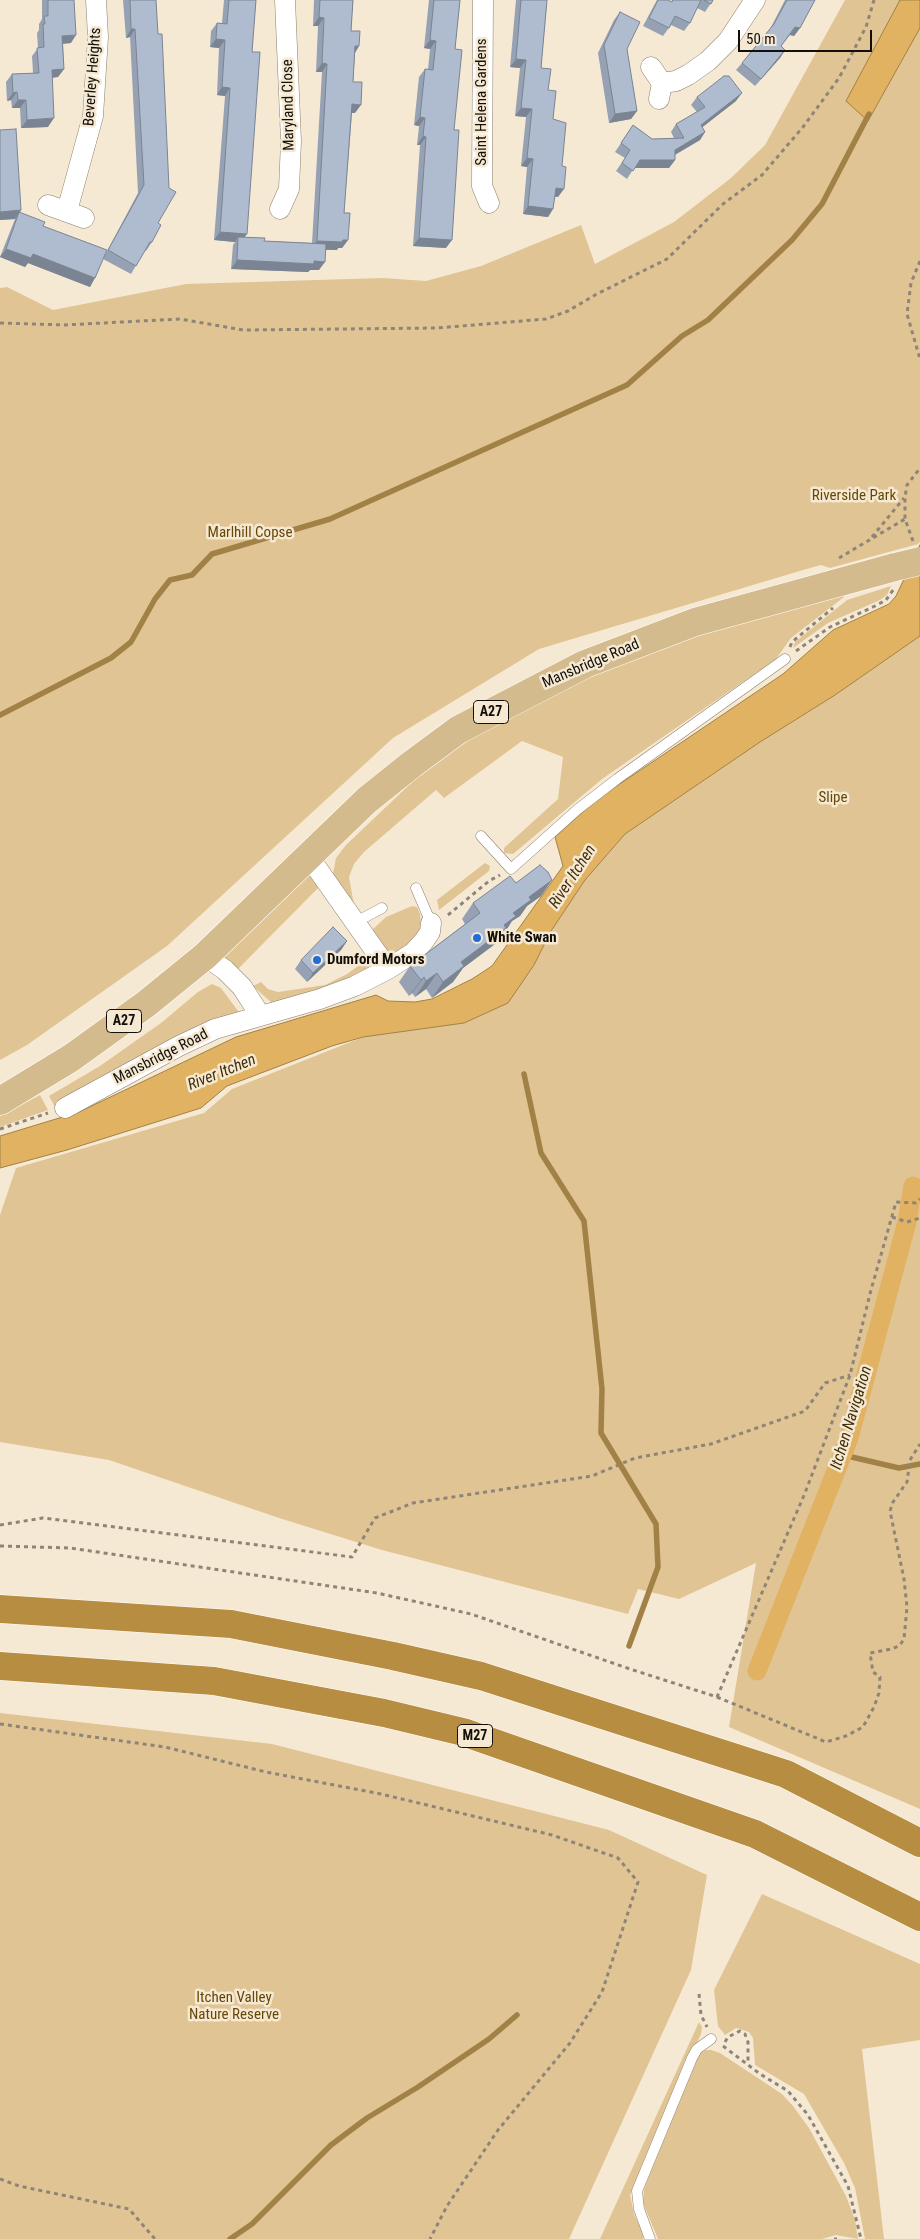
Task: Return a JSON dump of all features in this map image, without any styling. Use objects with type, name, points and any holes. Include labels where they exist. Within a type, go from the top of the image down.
[{"type":"highway","points":[[0,1609],[231,1624],[481,1676],[786,1774],[920,1843]]},
{"type":"highway","name":"M27","points":[[0,1666],[214,1681],[384,1712],[463,1732],[755,1834],[920,1917]]},
{"type":"main road","name":"Mansbridge Road","points":[[0,1101],[94,1042],[146,1004],[205,956],[367,800],[458,730],[576,668],[695,622],[908,564]]},
{"type":"street","name":"Beverley Heights","points":[[48,205],[76,215],[93,116],[98,37],[96,0]]},
{"type":"street","name":"Maryland Close","points":[[280,209],[289,189],[291,141],[285,0]]},
{"type":"street","name":"Saint Helena Gardens","points":[[482,0],[482,186],[489,203]]},
{"type":"street","points":[[658,83],[676,81],[688,75],[708,60],[728,41],[755,0]]},
{"type":"street","points":[[308,857],[388,969]]},
{"type":"street","name":"Mansbridge Road","points":[[65,1108],[179,1046],[215,1029],[320,999],[355,986],[388,969],[413,953],[430,932],[431,923]]},
{"type":"street","points":[[205,956],[225,970],[242,987],[260,1015]]},
{"type":"lane","points":[[481,836],[510,869],[578,809],[617,779],[785,659]]},
{"type":"lane","points":[[416,888],[431,923]]},
{"type":"lane","points":[[356,922],[382,908]]},
{"type":"lane","points":[[650,2239],[639,2209],[638,2191],[692,2058],[697,2049],[711,2040]]},
{"type":"path","points":[[0,323],[64,325],[180,319],[243,330],[437,328],[546,319],[568,312],[595,295],[667,259],[723,204],[762,174],[803,127],[840,78],[866,27],[874,0]]},
{"type":"path","points":[[920,260],[911,283],[907,314],[920,359]]},
{"type":"path","points":[[905,519],[905,497],[908,485],[920,468]]},
{"type":"path","points":[[870,540],[905,497]]},
{"type":"path","points":[[785,659],[792,642],[840,602]]},
{"type":"path","points":[[431,923],[446,917],[489,881],[510,869]]},
{"type":"path","points":[[0,1129],[65,1108]]},
{"type":"path","points":[[717,1697],[805,1493],[850,1375],[871,1290],[896,1202],[916,1203],[920,1199]]},
{"type":"path","points":[[892,1217],[907,1222],[920,1218]]},
{"type":"path","points":[[0,1525],[44,1518],[352,1558],[375,1518],[413,1503],[592,1476],[635,1458],[711,1444],[805,1411],[824,1383],[850,1375]]},
{"type":"path","points":[[0,1546],[70,1548],[377,1593],[471,1614],[717,1697],[826,1742],[846,1736],[863,1727],[879,1693],[880,1677],[873,1672],[870,1653],[892,1649],[900,1645],[904,1639],[907,1607],[904,1579],[890,1511],[893,1502],[906,1482],[910,1460],[920,1444]]},
{"type":"path","points":[[0,1724],[165,1748],[266,1772],[381,1794],[552,1834],[618,1858],[638,1882],[602,1992],[570,2043],[498,2130],[447,2206],[430,2239]]},
{"type":"path","points":[[699,1994],[701,2015],[711,2040],[723,2046],[788,2091],[808,2115],[848,2186],[861,2239]]},
{"type":"path","points":[[723,2046],[728,2037],[740,2031],[745,2034],[748,2042],[748,2065]]},
{"type":"path","points":[[0,2179],[19,2186],[129,2209],[155,2239]]},
{"type":"green space","name":"Marlhill Copse","points":[[845,0],[920,0],[920,542],[830,568],[821,565],[803,570],[539,649],[393,738],[167,946],[27,1045],[0,1060],[0,288],[7,287],[53,310],[186,284],[383,278],[426,281],[481,266],[581,225],[595,264],[674,222],[731,178],[765,145]]},
{"type":"green space","points":[[891,586],[887,595],[880,600],[828,623],[793,648],[795,642],[847,600]]},
{"type":"green space","points":[[843,594],[844,597],[791,638],[776,659],[602,779],[513,854],[504,853],[504,848],[558,799],[563,757],[522,741],[444,798],[436,790],[364,852],[354,864],[349,877],[354,905],[333,874],[336,858],[346,845],[428,767],[476,731],[590,675],[697,635]]},
{"type":"green space","name":"Slipe","points":[[920,636],[920,1809],[729,1727],[756,1563],[679,1599],[638,1589],[628,1614],[382,1550],[279,1518],[109,1460],[0,1442],[0,1215],[16,1168],[204,1113],[232,1089],[363,1037],[464,1023],[508,1003],[534,965],[551,931],[585,880],[625,834],[760,742],[835,695]]},
{"type":"green space","points":[[485,863],[490,866],[489,871],[439,910],[437,900]]},
{"type":"green space","points":[[308,873],[320,886],[236,971],[223,958],[225,953]]},
{"type":"green space","points":[[412,906],[417,907],[420,914],[421,926],[417,936],[390,960],[375,937],[373,929],[386,917]]},
{"type":"green space","points":[[369,958],[376,970],[353,982],[273,1004],[253,986],[261,982],[268,989],[278,992],[325,985],[347,974]]},
{"type":"green space","points":[[212,984],[221,988],[241,1015],[55,1107],[49,1096],[100,1066],[161,1023],[198,992]]},
{"type":"green space","points":[[40,1095],[48,1110],[0,1127],[0,1116]]},
{"type":"green space","name":"Itchen Valley Nature Reserve","points":[[0,1713],[272,1744],[609,1830],[707,1875],[691,1970],[569,2239],[0,2239]]},
{"type":"green space","points":[[762,1894],[920,1964],[920,2040],[862,2049],[884,2239],[865,2239],[855,2188],[844,2163],[804,2094],[755,2065],[753,2038],[749,2032],[736,2028],[725,2035],[718,2026],[714,1990]]},
{"type":"green space","points":[[699,2022],[702,2027],[701,2034],[664,2112],[630,2195],[634,2214],[643,2233],[643,2239],[600,2239]]},
{"type":"green space","points":[[706,2050],[720,2053],[782,2094],[793,2106],[809,2128],[846,2196],[855,2220],[858,2239],[836,2235],[822,2239],[658,2239],[643,2203],[644,2189],[699,2054]]},
{"type":"water","points":[[900,0],[920,0],[920,28],[868,121],[846,101]]},
{"type":"water","name":"River Itchen","points":[[920,545],[920,636],[835,695],[760,742],[625,834],[585,880],[551,931],[534,965],[508,1003],[464,1023],[363,1037],[332,1046],[227,1086],[201,1108],[67,1150],[0,1168],[0,1136],[79,1112],[236,1037],[376,995],[388,1001],[415,1002],[432,999],[472,979],[492,966],[563,866],[555,837],[596,800],[783,674],[833,630],[889,604],[896,596]]},
{"type":"building","points":[[48,0],[74,0],[76,35],[62,36],[64,69],[52,70],[54,118],[27,120],[26,100],[18,100],[17,92],[13,93],[12,74],[39,73],[37,48],[44,47],[43,24],[45,24],[44,16],[48,16]]},
{"type":"building","points":[[130,0],[156,0],[158,34],[162,34],[169,188],[176,192],[158,223],[161,225],[152,242],[150,242],[136,266],[108,250],[144,185],[135,29],[131,29]]},
{"type":"building","points":[[229,0],[256,0],[252,52],[260,52],[247,234],[220,232],[230,88],[222,87],[225,40],[216,39],[217,23],[227,24]]},
{"type":"building","points":[[320,0],[353,0],[351,31],[360,31],[359,46],[355,46],[353,82],[362,82],[361,105],[352,104],[344,213],[350,213],[348,240],[343,240],[342,242],[317,241],[327,64],[322,63],[324,18],[319,17]]},
{"type":"building","points":[[434,0],[460,0],[455,49],[462,50],[454,130],[459,130],[452,240],[419,238],[426,137],[423,136],[425,118],[420,117],[425,69],[433,70],[436,41],[430,40]]},
{"type":"building","points":[[521,0],[547,0],[541,68],[551,69],[548,90],[556,91],[553,119],[566,123],[562,166],[566,167],[564,189],[556,188],[553,209],[528,206],[533,159],[527,158],[532,109],[521,108],[526,60],[516,59]]},
{"type":"building","points":[[658,0],[672,2],[673,0],[701,0],[690,23],[675,16],[669,28],[649,18]]},
{"type":"building","points":[[704,0],[713,0],[711,4]]},
{"type":"building","points":[[787,0],[815,0],[800,28],[795,27],[781,46],[785,50],[761,79],[742,63],[774,24]]},
{"type":"building","points":[[620,12],[640,22],[627,49],[637,111],[615,114],[604,45]]},
{"type":"building","points":[[724,76],[729,76],[742,93],[701,125],[705,132],[675,150],[675,160],[640,160],[633,171],[622,163],[630,150],[621,143],[633,125],[652,139],[684,138],[676,124],[705,107],[697,97]]},
{"type":"building","points":[[16,129],[21,210],[0,212],[0,130]]},
{"type":"building","points":[[19,212],[45,222],[43,226],[107,250],[95,278],[33,254],[31,258],[6,249]]},
{"type":"building","points":[[238,237],[265,238],[264,241],[326,244],[325,262],[314,261],[314,264],[237,260]]},
{"type":"building","name":"White Swan","points":[[540,865],[548,872],[552,880],[529,897],[531,900],[513,913],[516,916],[504,925],[506,928],[461,962],[464,966],[443,982],[437,973],[426,981],[424,977],[421,980],[410,966],[480,913],[473,903],[510,876],[516,883]]},
{"type":"building","name":"Dumford Motors","points":[[333,927],[347,941],[313,973],[301,960]]},
{"type":"waterway","points":[[0,715],[111,658],[131,642],[155,599],[170,580],[192,575],[212,554],[330,519],[627,385],[682,336],[708,320],[792,240],[822,204],[869,114]]},
{"type":"waterway","points":[[524,1074],[541,1153],[584,1221],[602,1389],[601,1433],[656,1524],[658,1567],[629,1646]]},
{"type":"waterway","name":"Itchen Navigation","points":[[757,1671],[849,1438],[907,1222],[913,1186]]},
{"type":"waterway","points":[[843,1455],[899,1468],[920,1464]]},
{"type":"waterway","points":[[230,2239],[252,2224],[331,2145],[367,2118],[418,2087],[489,2039],[517,2015]]},
{"type":"place","name":"White Swan","points":[[477,938]]},
{"type":"place","name":"Dumford Motors","points":[[317,960]]},
{"type":"park label","name":"Riverside Park","points":[[854,496]]}]
